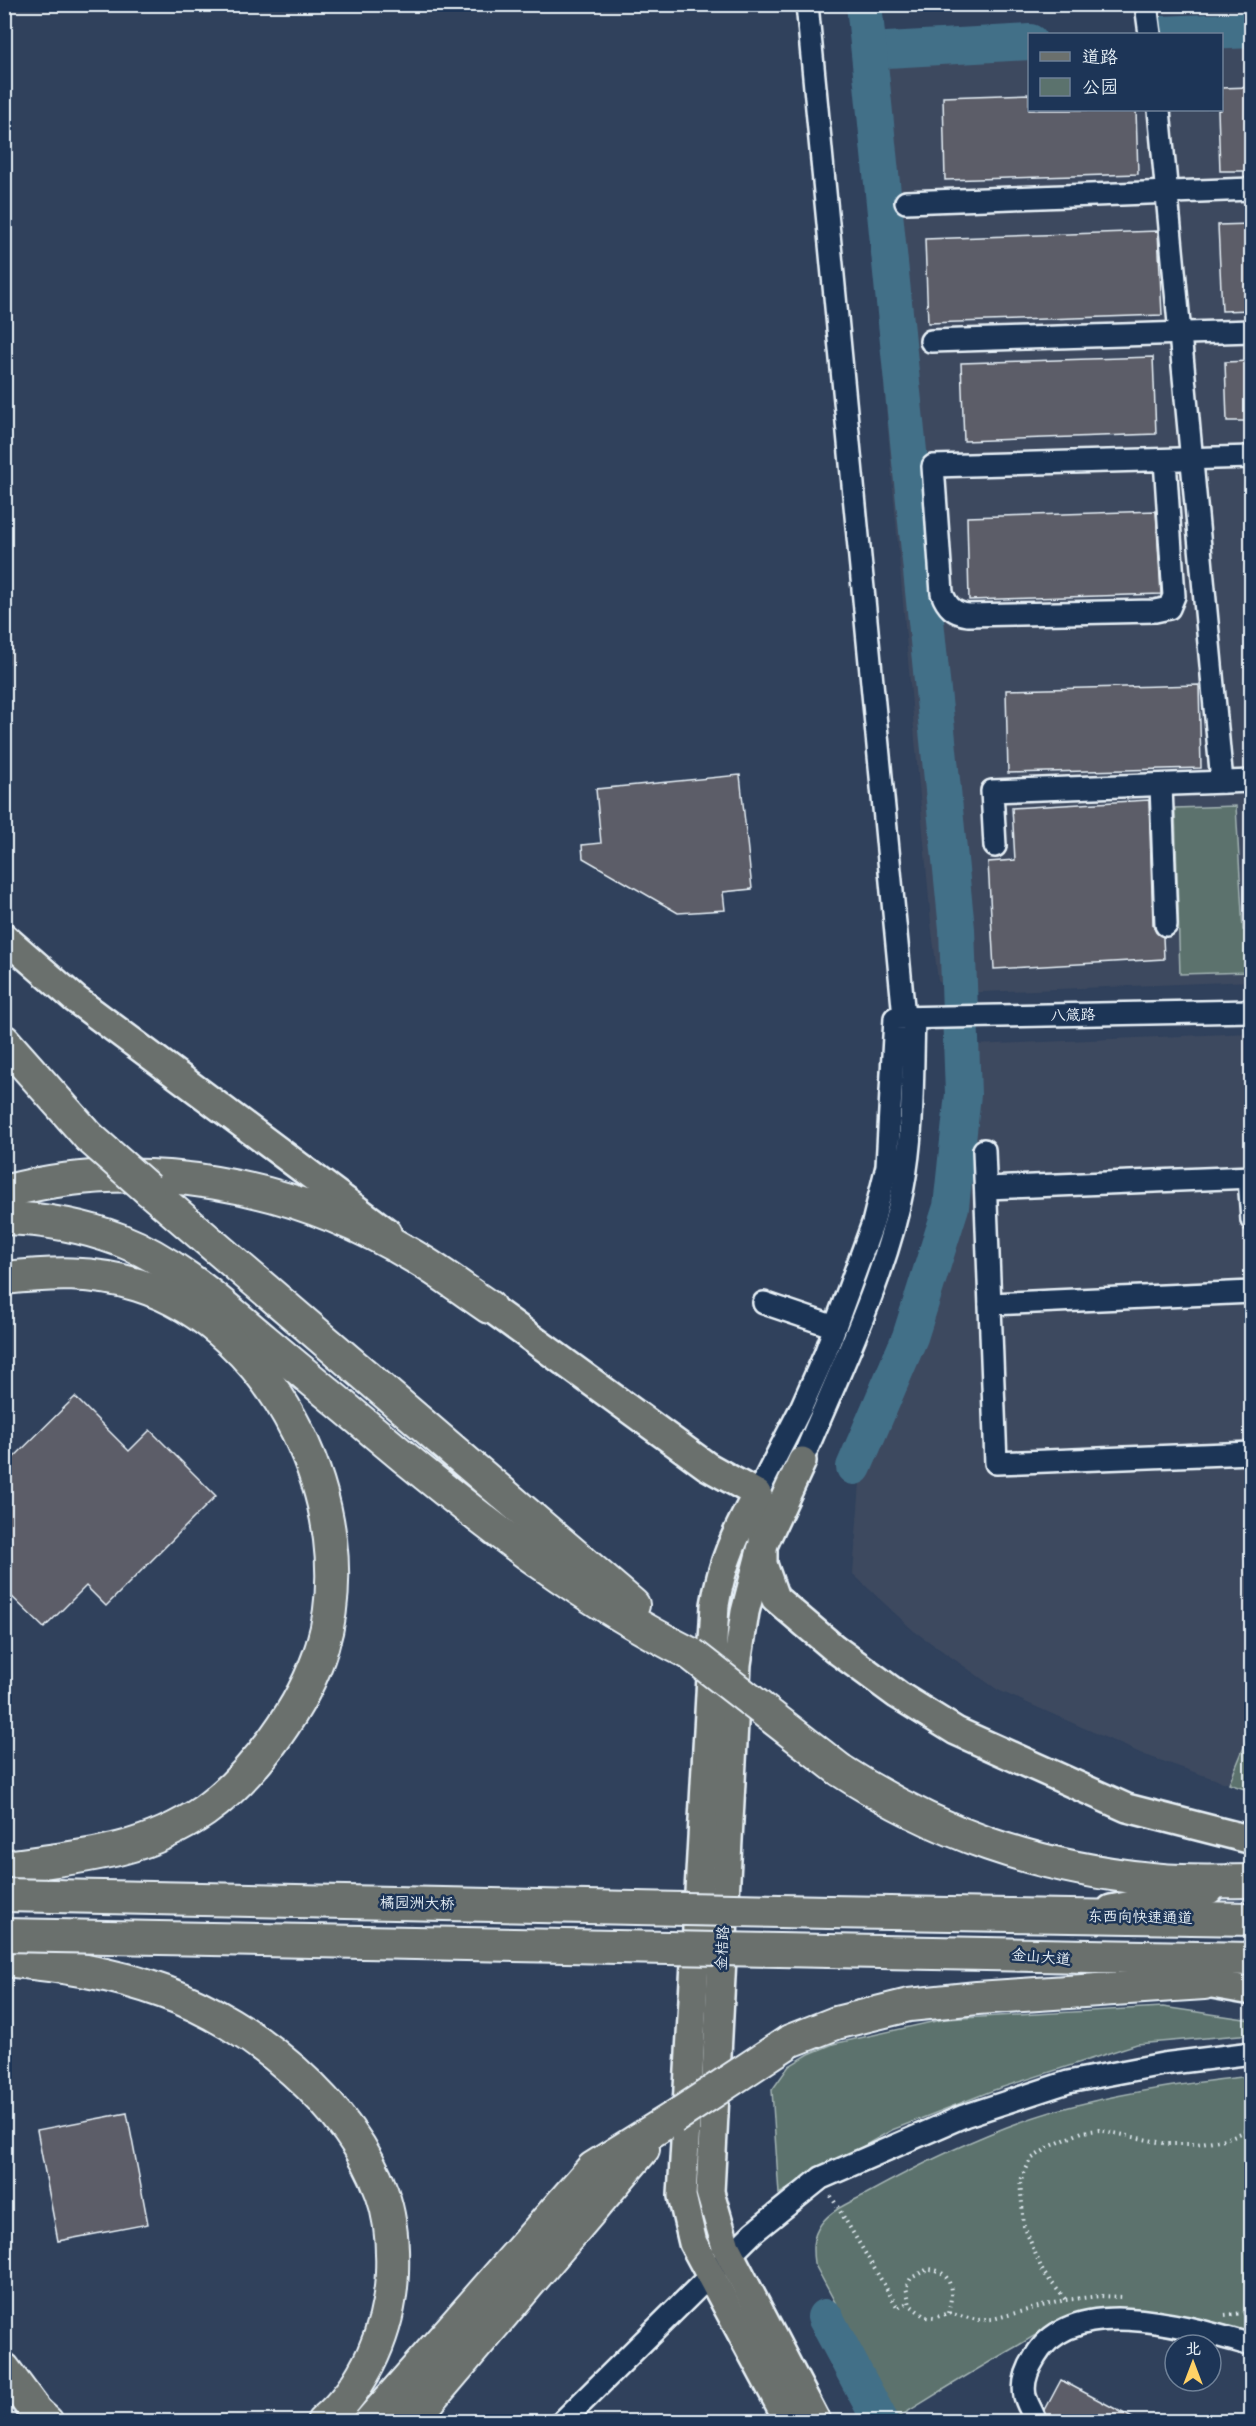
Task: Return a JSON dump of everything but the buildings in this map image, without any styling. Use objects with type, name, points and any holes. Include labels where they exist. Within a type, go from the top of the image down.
[{"type":"highway","points":[[4,1041],[89,1137]]},
{"type":"highway","points":[[4,1066],[691,1654],[840,1770],[871,1791],[942,1828],[1006,1851],[1077,1869],[1153,1879],[1251,1882]]},
{"type":"highway","points":[[4,1192],[87,1178],[145,1176],[195,1179],[265,1192],[305,1205],[393,1245],[489,1307]]},
{"type":"highway","points":[[4,1218],[46,1221],[79,1227],[120,1240],[162,1261],[224,1306],[520,1550],[607,1608],[691,1654]]},
{"type":"highway","points":[[4,1278],[52,1273],[97,1275],[140,1286],[175,1302],[213,1326],[240,1350],[267,1381],[302,1437],[320,1491],[331,1551],[332,1583],[322,1646],[311,1676],[273,1739],[232,1786],[203,1811],[167,1831],[124,1850],[4,1867]]},
{"type":"highway","name":"橘园洲大桥","points":[[4,1895],[1028,1915]]},
{"type":"highway","name":"东西向快速通道","points":[[1028,1915],[1251,1919]]},
{"type":"highway","name":"金山大道","points":[[4,1935],[1028,1955]]},
{"type":"highway","points":[[1028,1955],[1251,1959]]},
{"type":"highway","points":[[4,1960],[102,1974],[166,1993],[235,2026],[271,2052],[299,2077],[336,2117],[364,2157],[381,2192],[389,2223],[392,2290],[385,2321],[362,2378],[323,2421]]},
{"type":"highway","points":[[370,2421],[593,2168],[789,2041],[836,2023],[909,2005],[977,1998],[1204,1983]]},
{"type":"highway","points":[[411,2421],[625,2168],[673,2118]]},
{"type":"highway","points":[[4,2369],[36,2412],[47,2421]]},
{"type":"main road","points":[[4,937],[75,999],[489,1307],[707,1466],[757,1494],[763,1507],[761,1550],[770,1585],[776,1598],[785,1608],[863,1671],[956,1731],[1127,1809],[1251,1840]]},
{"type":"main road","name":"金桔路","points":[[802,1461],[761,1550],[748,1601],[737,1664],[710,2192],[719,2230],[817,2421]]},
{"type":"main road","points":[[757,1494],[722,1565],[713,1640],[682,2196],[684,2214],[693,2243],[789,2421]]},
{"type":"main road","points":[[1028,1915],[1094,1912],[1251,1882]]},
{"type":"main road","name":"金山大道","points":[[1028,1955],[1097,1963],[1251,1991]]},
{"type":"street","points":[[802,1461],[872,1291],[903,1187],[911,1128],[904,1018],[807,4]]},
{"type":"street","points":[[1146,4],[1150,33]]},
{"type":"street","points":[[1159,111],[1169,192],[1222,782]]},
{"type":"street","points":[[906,202],[1251,189]]},
{"type":"street","points":[[931,341],[1251,331]]},
{"type":"street","points":[[1165,460],[1174,596],[1169,608],[1155,611],[968,615],[960,614],[948,606],[942,593],[933,466],[1251,457]]},
{"type":"street","points":[[995,846],[992,791],[1251,781]]},
{"type":"street","points":[[1161,785],[1166,925]]},
{"type":"street","name":"八箴路","points":[[904,1018],[1251,1011]]},
{"type":"street","points":[[757,1494],[801,1408],[835,1327],[862,1256],[883,1191],[904,1018]]},
{"type":"street","points":[[984,1150],[996,1463],[1251,1453]]},
{"type":"street","points":[[986,1188],[1250,1177],[1251,1220]]},
{"type":"street","points":[[990,1304],[1251,1292]]},
{"type":"street","points":[[764,1303],[835,1327]]},
{"type":"street","points":[[562,2421],[711,2277],[731,2254],[821,2178],[964,2116],[1068,2082],[1162,2064],[1251,2053]]},
{"type":"street","points":[[1036,2421],[1025,2396],[1024,2379],[1030,2364],[1040,2348],[1048,2341],[1086,2322],[1107,2319],[1142,2320],[1203,2332],[1251,2345]]},
{"type":"path","points":[[1065,2300],[1043,2272],[1024,2226],[1020,2182],[1031,2159],[1051,2146],[1082,2132],[1099,2130],[1168,2144],[1196,2144],[1225,2139],[1251,2128]]},
{"type":"path","points":[[821,2178],[898,2308],[909,2301]]},
{"type":"path","points":[[936,2269],[943,2273],[951,2284],[948,2313],[934,2318],[925,2317],[916,2312],[909,2301],[906,2287],[911,2278],[923,2270],[936,2269]]},
{"type":"shaded area","points":[[1251,36],[1251,981],[957,993],[938,981],[931,922],[857,78],[875,60],[1028,50],[1028,111],[1223,111],[1223,38]]},
{"type":"shaded area","points":[[5,558],[15,660],[4,667]]},
{"type":"shaded area","points":[[1251,1033],[1252,1730],[1229,1784],[1145,1755],[998,1690],[914,1631],[853,1574],[862,1457],[922,1250],[952,1176],[952,1046]]},
{"type":"green space","points":[[1236,806],[1243,930],[1251,930],[1251,972],[1180,974],[1175,808]]},
{"type":"green space","points":[[1251,1730],[1251,1791],[1229,1784]]},
{"type":"green space","points":[[1163,2007],[1251,2020],[1251,2034],[1137,2044],[994,2090],[892,2130],[779,2194],[772,2090],[789,2066],[809,2054],[833,2044],[945,2019]]},
{"type":"green space","points":[[1251,2076],[1251,2334],[1218,2324],[1146,2311],[1089,2310],[1044,2330],[897,2418],[814,2263],[814,2238],[825,2219],[842,2206],[935,2158],[1006,2127],[1054,2111],[1127,2094]]},
{"type":"waterway","points":[[854,1467],[910,1337],[951,1207],[963,1094],[957,929],[864,4]]},
{"type":"waterway","points":[[1184,33],[1252,30]]},
{"type":"waterway","points":[[869,51],[1028,42]]},
{"type":"waterway","points":[[825,2317],[881,2422]]}]
